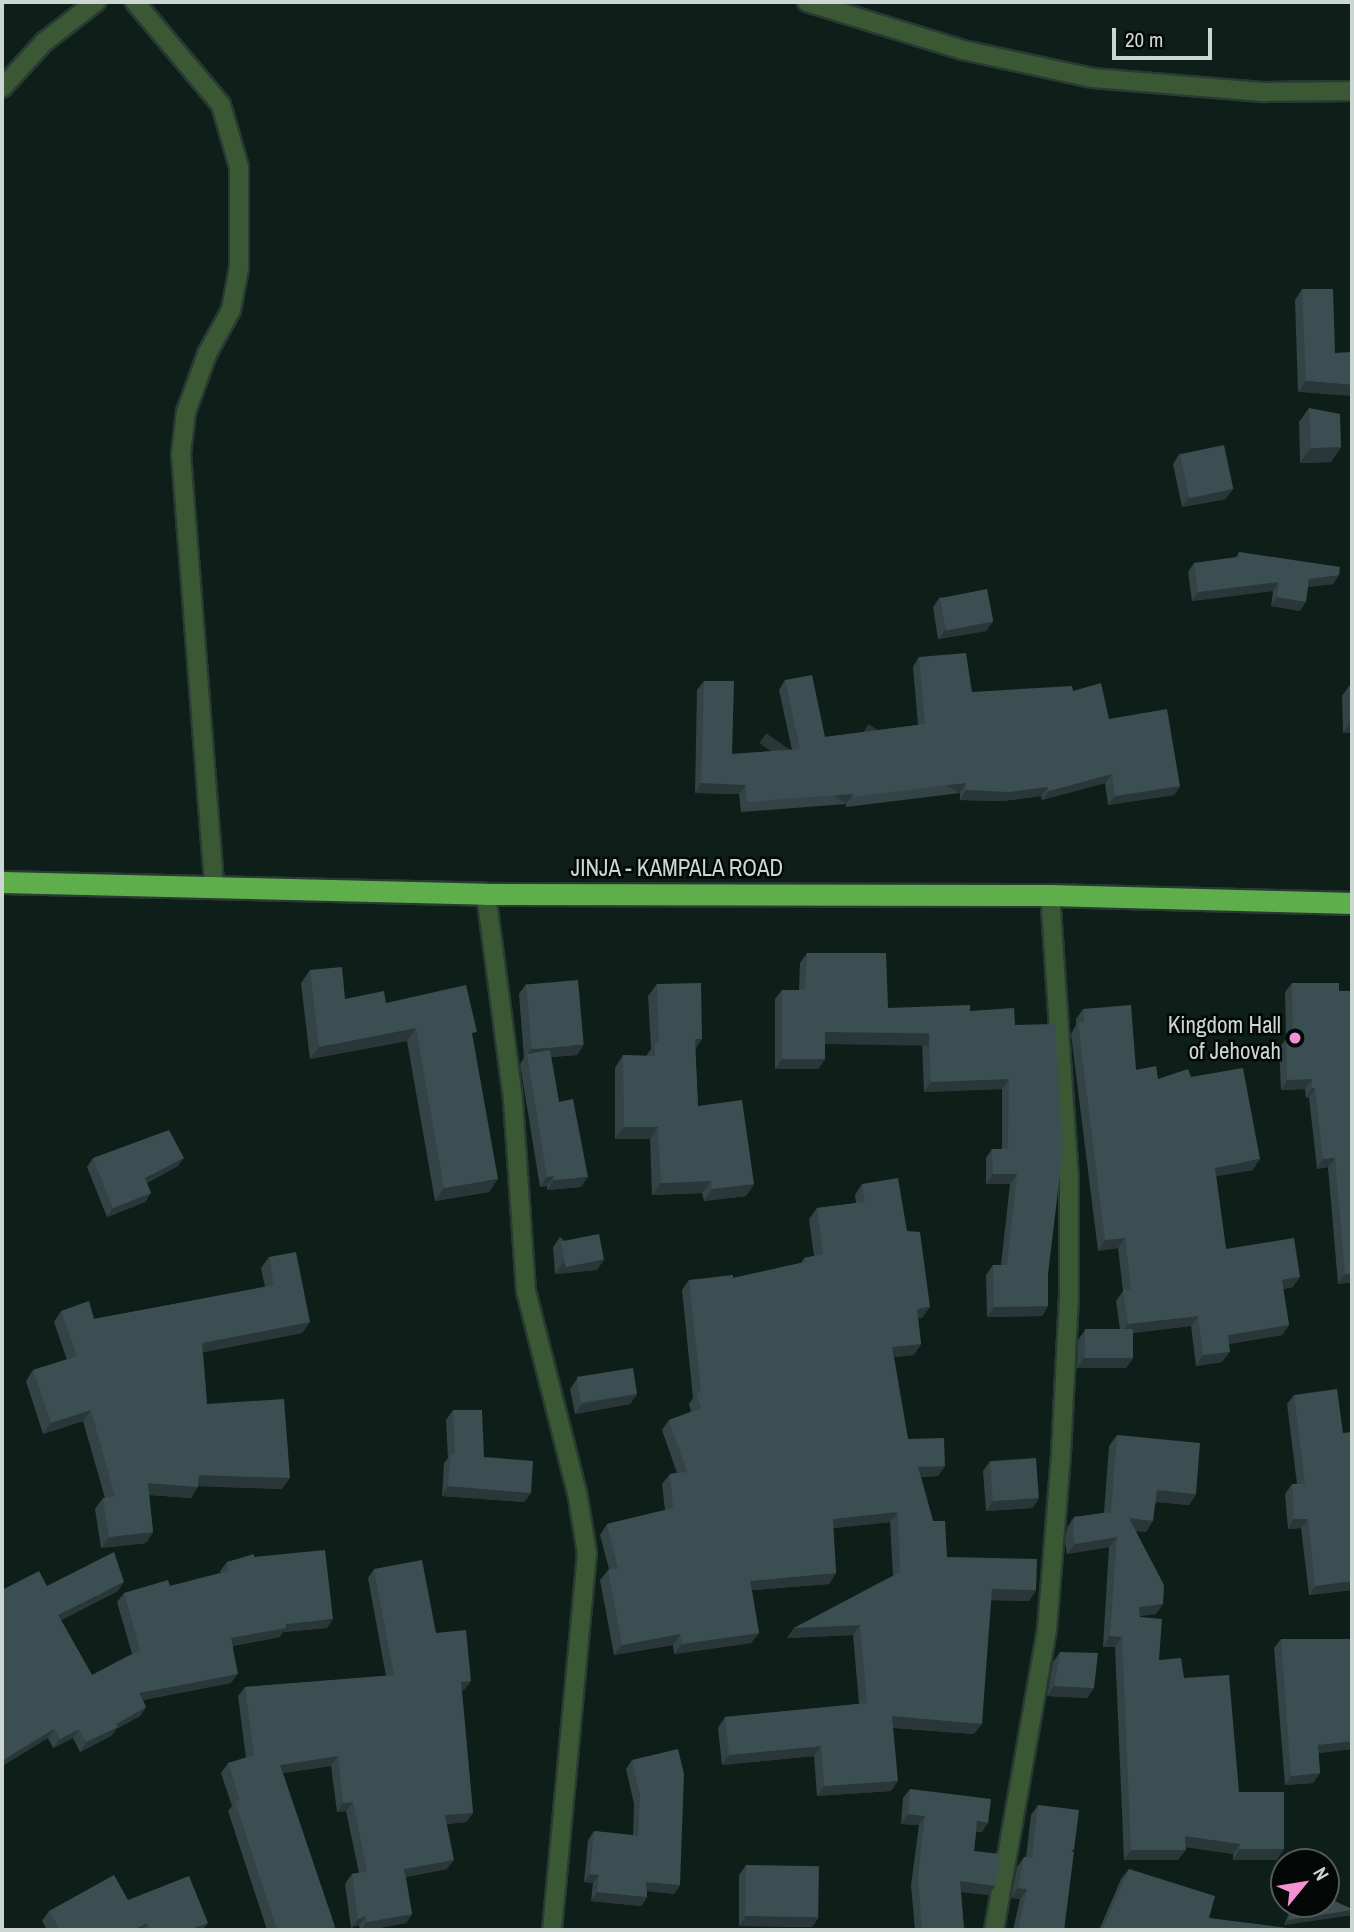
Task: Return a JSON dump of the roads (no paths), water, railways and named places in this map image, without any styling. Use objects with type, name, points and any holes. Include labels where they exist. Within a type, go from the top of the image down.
[{"type":"highway","name":"JINJA - KAMPALA ROAD","points":[[2,882],[486,894],[1050,895],[1352,903]]},
{"type":"street","points":[[2,88],[44,42],[96,2]]},
{"type":"street","points":[[135,2],[221,105],[239,167],[240,268],[231,310],[207,354],[186,412],[181,454],[214,886]]},
{"type":"street","points":[[807,2],[963,50],[1093,79],[1265,92],[1352,90]]},
{"type":"street","points":[[486,894],[513,1100],[526,1292],[577,1492],[587,1553],[551,1929]]},
{"type":"street","points":[[994,1930],[1047,1629],[1061,1454],[1069,1294],[1069,1179],[1050,895]]},
{"type":"place","name":"Kingdom Hall of Jehovah","points":[[1295,1038]]}]
